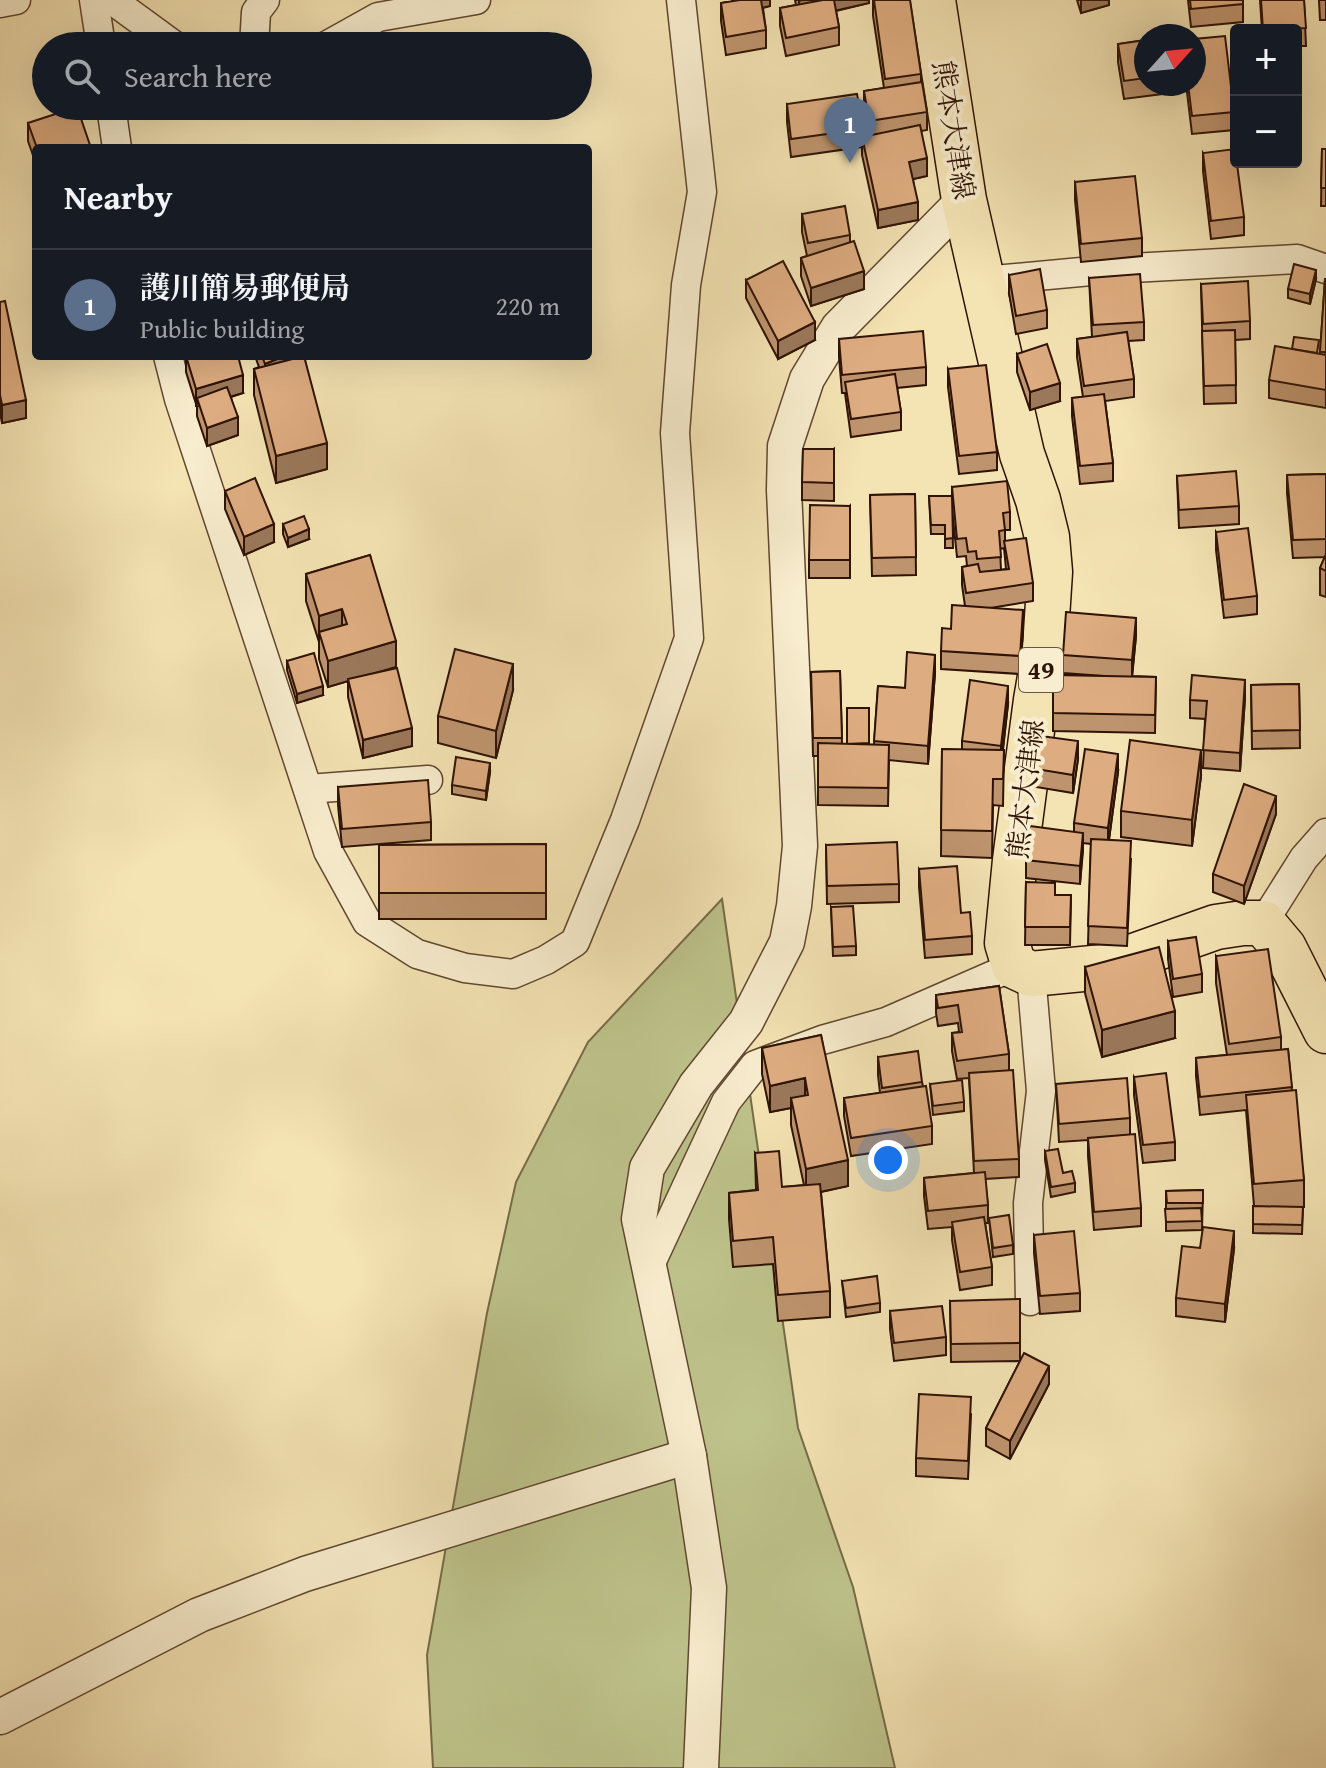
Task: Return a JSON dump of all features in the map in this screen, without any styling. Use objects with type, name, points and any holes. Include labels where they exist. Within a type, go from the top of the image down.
[{"type":"main road","name":"熊本大津線","points":[[933,0],[964,200],[1022,454],[1044,525],[1050,572],[1045,648],[1032,729],[1007,943],[1023,970]]},
{"type":"main road","points":[[1023,970],[1103,967],[1216,927],[1263,923],[1284,948],[1326,1031]]},
{"type":"street","points":[[0,3],[16,0]]},
{"type":"street","points":[[94,0],[99,32]]},
{"type":"street","points":[[112,0],[156,32]]},
{"type":"street","points":[[255,32],[256,12],[265,0]]},
{"type":"street","points":[[351,32],[378,17],[476,0]]},
{"type":"street","points":[[169,360],[179,399],[328,851],[367,922],[417,954],[465,968],[513,974],[546,960],[575,942],[625,820],[689,638],[675,433],[686,285],[702,192],[681,0]]},
{"type":"street","points":[[113,120],[116,144]]},
{"type":"street","points":[[701,1768],[709,1588],[689,1456],[639,1219],[647,1168],[696,1085],[746,1022],[787,942],[794,906],[800,846],[784,506],[785,446],[807,379],[838,328],[964,200]]},
{"type":"street","points":[[983,281],[1113,269],[1297,259],[1326,269]]},
{"type":"street","points":[[308,789],[428,780]]},
{"type":"street","points":[[1263,923],[1304,858],[1326,833]]},
{"type":"street","points":[[650,1265],[726,1102],[755,1065],[822,1040],[886,1022],[1023,970],[1041,1091],[1028,1203],[1030,1301]]},
{"type":"street","points":[[0,1717],[199,1615],[305,1574],[689,1456]]},
{"type":"green space","points":[[722,899],[798,1428],[853,1587],[895,1768],[433,1768],[427,1655],[487,1313],[516,1182],[588,1042]]},
{"type":"building","points":[[761,0],[766,30],[726,37],[721,3]]},
{"type":"building","points":[[834,0],[839,27],[786,38],[780,8]]},
{"type":"building","points":[[874,0],[910,0],[921,74],[885,79]]},
{"type":"building","points":[[1190,0],[1243,0],[1243,4],[1191,9]]},
{"type":"building","points":[[1261,0],[1304,0],[1306,28],[1302,28],[1302,24],[1263,24]]},
{"type":"building","points":[[1225,36],[1230,112],[1192,116],[1190,96],[1206,96],[1206,38]]},
{"type":"building","points":[[1134,42],[1134,80],[1124,81],[1118,44]]},
{"type":"building","points":[[922,82],[927,112],[869,121],[864,91]]},
{"type":"building","points":[[857,94],[863,129],[791,139],[787,104]]},
{"type":"building","points":[[37,120],[81,120],[90,144],[36,144],[28,123]]},
{"type":"building","points":[[920,125],[927,158],[909,162],[918,202],[878,210],[862,137]]},
{"type":"building","points":[[1322,149],[1326,149],[1326,188],[1321,188]]},
{"type":"building","points":[[1230,150],[1230,168],[1238,168],[1244,217],[1211,221],[1203,153]]},
{"type":"building","points":[[1135,176],[1142,238],[1081,244],[1075,182]]},
{"type":"building","points":[[845,206],[850,235],[808,243],[802,214]]},
{"type":"building","points":[[854,241],[864,271],[811,288],[801,258]]},
{"type":"building","points":[[783,261],[815,322],[778,341],[746,280]]},
{"type":"building","points":[[1294,264],[1316,270],[1310,294],[1288,289]]},
{"type":"building","points":[[1040,269],[1047,310],[1016,316],[1009,275]]},
{"type":"building","points":[[1140,274],[1144,322],[1093,325],[1089,278]]},
{"type":"building","points":[[1325,279],[1326,352],[1320,352]]},
{"type":"building","points":[[1248,281],[1250,321],[1203,324],[1201,284]]},
{"type":"building","points":[[5,301],[26,400],[2,405],[0,302]]},
{"type":"building","points":[[1235,330],[1236,385],[1204,386],[1202,331]]},
{"type":"building","points":[[923,331],[926,367],[842,375],[839,339]]},
{"type":"building","points":[[1127,332],[1134,379],[1084,386],[1077,339]]},
{"type":"building","points":[[1294,337],[1319,340],[1317,353],[1292,349]]},
{"type":"building","points":[[1047,344],[1060,383],[1030,392],[1017,354]]},
{"type":"building","points":[[1275,346],[1326,355],[1326,390],[1269,380]]},
{"type":"building","points":[[187,360],[239,360],[243,375],[196,389]]},
{"type":"building","points":[[289,360],[305,360],[327,443],[276,456],[254,369]]},
{"type":"building","points":[[986,365],[997,452],[959,456],[948,369]]},
{"type":"building","points":[[895,374],[901,412],[851,419],[845,382]]},
{"type":"building","points":[[227,387],[238,417],[207,428],[197,398]]},
{"type":"building","points":[[1104,394],[1113,463],[1080,466],[1072,398]]},
{"type":"building","points":[[803,449],[834,449],[834,483],[802,482]]},
{"type":"building","points":[[1236,471],[1239,506],[1179,510],[1177,476]]},
{"type":"building","points":[[1326,474],[1326,539],[1293,540],[1287,475]]},
{"type":"building","points":[[255,478],[274,524],[244,537],[225,491]]},
{"type":"building","points":[[1007,481],[1010,512],[1003,513],[1005,530],[999,531],[1001,557],[977,559],[976,551],[968,552],[966,538],[957,539],[952,487]]},
{"type":"building","points":[[915,494],[916,557],[872,558],[870,495]]},
{"type":"building","points":[[929,496],[952,496],[953,538],[945,539],[945,525],[931,525]]},
{"type":"building","points":[[810,505],[850,506],[850,560],[809,560]]},
{"type":"building","points":[[304,516],[309,529],[288,538],[283,524]]},
{"type":"building","points":[[1248,528],[1257,596],[1224,600],[1216,532]]},
{"type":"building","points":[[1026,538],[1033,583],[966,593],[962,567],[978,564],[980,572],[1009,569],[1004,541]]},
{"type":"building","points":[[1326,554],[1326,571],[1320,568]]},
{"type":"building","points":[[370,555],[396,641],[328,661],[319,632],[347,624],[342,609],[319,616],[306,574]]},
{"type":"building","points":[[952,605],[1023,610],[1020,656],[941,651],[942,628],[951,629]]},
{"type":"building","points":[[1066,612],[1136,618],[1132,660],[1063,655]]},
{"type":"building","points":[[455,649],[513,664],[496,731],[438,716]]},
{"type":"building","points":[[907,652],[935,655],[928,746],[874,741],[878,686],[905,688]]},
{"type":"building","points":[[314,653],[323,686],[297,694],[287,661]]},
{"type":"building","points":[[397,668],[412,728],[363,740],[348,679]]},
{"type":"building","points":[[840,671],[842,738],[813,738],[811,672]]},
{"type":"building","points":[[1053,675],[1156,677],[1155,715],[1053,713]]},
{"type":"building","points":[[1192,675],[1245,680],[1240,753],[1203,750],[1207,701],[1190,700]]},
{"type":"building","points":[[970,680],[1008,686],[1001,746],[962,741]]},
{"type":"building","points":[[1299,684],[1300,730],[1252,731],[1251,685]]},
{"type":"building","points":[[847,708],[869,708],[869,743],[847,744]]},
{"type":"building","points":[[1041,736],[1078,741],[1073,775],[1036,769]]},
{"type":"building","points":[[1130,740],[1201,750],[1192,820],[1121,811]]},
{"type":"building","points":[[818,743],[889,745],[888,788],[818,787]]},
{"type":"building","points":[[942,749],[1004,750],[1003,779],[993,779],[992,831],[941,830]]},
{"type":"building","points":[[1085,749],[1118,754],[1108,828],[1074,823]]},
{"type":"building","points":[[456,757],[490,763],[486,791],[452,785]]},
{"type":"building","points":[[428,780],[431,822],[342,829],[338,787]]},
{"type":"building","points":[[1244,784],[1276,796],[1244,886],[1213,874]]},
{"type":"building","points":[[1030,826],[1083,833],[1080,866],[1026,860]]},
{"type":"building","points":[[1091,839],[1131,841],[1127,928],[1088,926]]},
{"type":"building","points":[[897,842],[899,884],[827,886],[826,845]]},
{"type":"building","points":[[546,844],[546,893],[379,893],[379,845]]},
{"type":"building","points":[[957,866],[961,913],[970,912],[972,936],[925,940],[919,869]]},
{"type":"building","points":[[1026,882],[1055,883],[1055,895],[1071,895],[1070,927],[1025,927]]},
{"type":"building","points":[[853,906],[856,946],[833,947],[831,907]]},
{"type":"building","points":[[1196,937],[1202,974],[1173,979],[1168,941]]},
{"type":"building","points":[[1159,947],[1175,1011],[1102,1030],[1085,967]]},
{"type":"building","points":[[1268,949],[1281,1037],[1229,1044],[1216,956]]},
{"type":"building","points":[[999,986],[1009,1054],[957,1061],[952,1033],[962,1032],[958,1005],[938,1008],[936,995]]},
{"type":"building","points":[[821,1035],[848,1160],[806,1169],[791,1098],[808,1095],[805,1078],[770,1086],[762,1048]]},
{"type":"building","points":[[1288,1049],[1292,1087],[1200,1097],[1196,1058]]},
{"type":"building","points":[[918,1051],[922,1082],[882,1088],[878,1057]]},
{"type":"building","points":[[1013,1070],[1019,1159],[974,1161],[969,1073]]},
{"type":"building","points":[[1166,1073],[1175,1142],[1143,1145],[1134,1077]]},
{"type":"building","points":[[1127,1078],[1130,1118],[1059,1124],[1056,1084]]},
{"type":"building","points":[[962,1080],[964,1102],[933,1106],[930,1084]]},
{"type":"building","points":[[926,1086],[932,1126],[851,1138],[844,1098]]},
{"type":"building","points":[[1296,1090],[1304,1180],[1254,1184],[1246,1095]]},
{"type":"building","points":[[1135,1134],[1141,1208],[1094,1212],[1088,1138]]},
{"type":"building","points":[[1058,1149],[1063,1173],[1072,1171],[1075,1183],[1051,1187],[1045,1151]]},
{"type":"building","points":[[779,1151],[782,1187],[820,1184],[830,1291],[778,1295],[773,1237],[733,1241],[729,1193],[758,1190],[755,1153]]},
{"type":"building","points":[[985,1172],[988,1205],[928,1211],[924,1178]]},
{"type":"building","points":[[1203,1190],[1203,1203],[1167,1203],[1166,1191]]},
{"type":"building","points":[[1253,1206],[1303,1207],[1302,1225],[1253,1224]]},
{"type":"building","points":[[1201,1208],[1202,1221],[1166,1222],[1165,1209]]},
{"type":"building","points":[[1009,1215],[1013,1245],[993,1248],[989,1218]]},
{"type":"building","points":[[984,1217],[992,1267],[960,1272],[952,1222]]},
{"type":"building","points":[[1203,1227],[1234,1231],[1225,1304],[1176,1298],[1182,1246],[1200,1248]]},
{"type":"building","points":[[1074,1231],[1080,1293],[1040,1296],[1034,1235]]},
{"type":"building","points":[[877,1276],[880,1303],[846,1308],[842,1281]]},
{"type":"building","points":[[1020,1299],[1020,1343],[951,1344],[950,1301]]},
{"type":"building","points":[[942,1306],[946,1337],[894,1343],[890,1311]]},
{"type":"building","points":[[1024,1353],[1049,1366],[1010,1441],[986,1428]]},
{"type":"building","points":[[919,1394],[971,1397],[968,1461],[916,1458]]},
{"type":"place","name":"護川簡易郵便局","points":[[850,163]]}]
